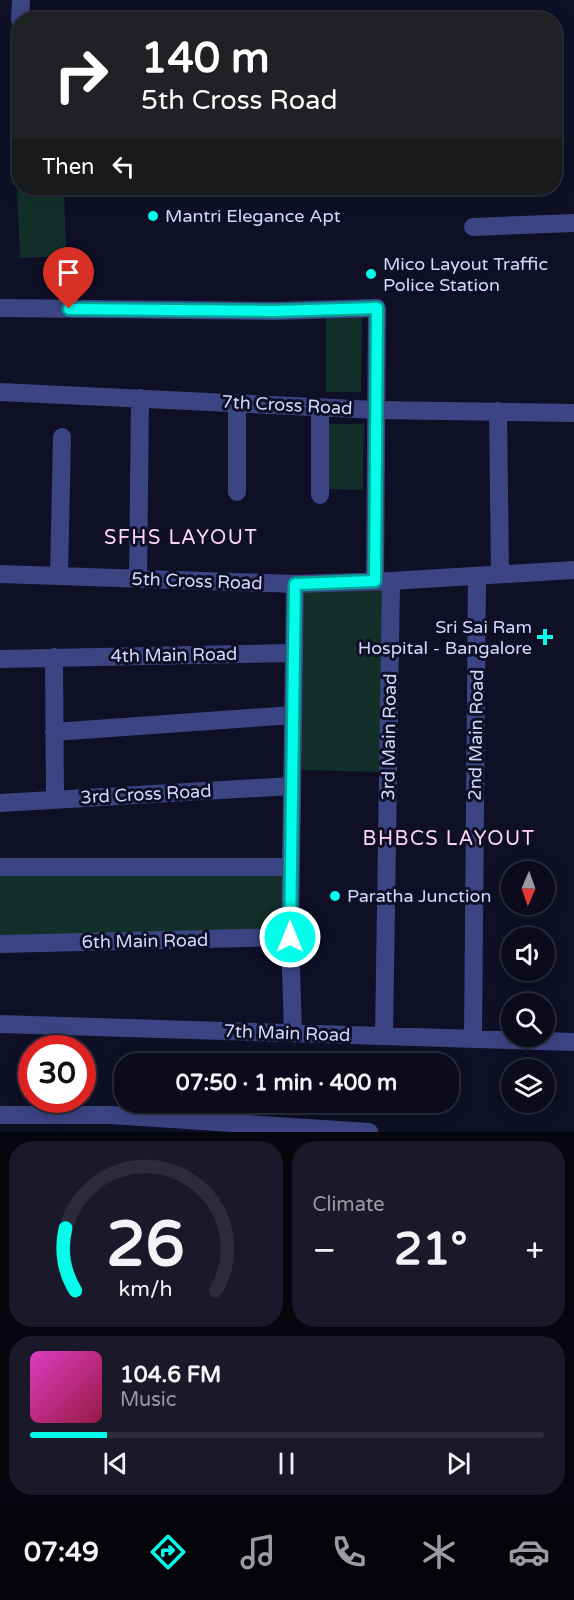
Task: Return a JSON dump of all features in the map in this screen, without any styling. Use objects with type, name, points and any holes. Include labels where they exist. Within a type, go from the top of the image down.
[{"type":"street","points":[[473,227],[574,223]]},
{"type":"street","name":"3rd Main Road","points":[[0,308],[274,311],[377,308],[376,410],[383,581],[384,1036]]},
{"type":"street","name":"7th Cross Road","points":[[0,392],[376,410],[574,413]]},
{"type":"street","points":[[138,579],[140,398]]},
{"type":"street","points":[[237,403],[237,492]]},
{"type":"street","points":[[320,407],[320,495]]},
{"type":"street","points":[[498,411],[500,574]]},
{"type":"street","points":[[60,576],[62,437]]},
{"type":"street","name":"5th Cross Road","points":[[0,574],[295,584],[574,570]]},
{"type":"street","name":"2nd Main Road","points":[[473,1039],[477,576]]},
{"type":"street","points":[[292,1033],[290,937],[295,584]]},
{"type":"street","name":"4th Main Road","points":[[0,659],[294,653]]},
{"type":"street","points":[[54,657],[55,800]]},
{"type":"street","points":[[54,732],[293,716]]},
{"type":"street","name":"3rd Cross Road","points":[[0,803],[292,786]]},
{"type":"street","points":[[0,867],[291,867]]},
{"type":"street","name":"6th Main Road","points":[[0,944],[290,937]]},
{"type":"street","name":"7th Main Road","points":[[0,1024],[574,1042]]},
{"type":"street","points":[[0,1115],[111,1124],[369,1132]]},
{"type":"green space","points":[[17,195],[64,195],[66,256],[20,258]]},
{"type":"green space","points":[[326,315],[362,316],[361,392],[326,392]]},
{"type":"green space","points":[[324,424],[364,424],[363,490],[323,489]]},
{"type":"green space","points":[[385,588],[383,772],[300,770],[304,591]]},
{"type":"green space","points":[[289,873],[288,936],[0,942],[0,875]]},
{"type":"place","name":"Mantri Elegance Apt","points":[[153,216]]},
{"type":"place","name":"Mico Layout Traffic Police Station","points":[[371,274]]},
{"type":"place","name":"Sri Sai Ram Hospital - Bangalore","points":[[545,637]]},
{"type":"place","name":"Paratha Junction","points":[[335,896]]},
{"type":"district","name":"SFHS LAYOUT","points":[[181,537]]},
{"type":"district","name":"BHBCS LAYOUT","points":[[449,838]]},
{"type":"route","points":[[69,309],[274,311],[377,308],[375,581],[295,584],[290,937]]}]
